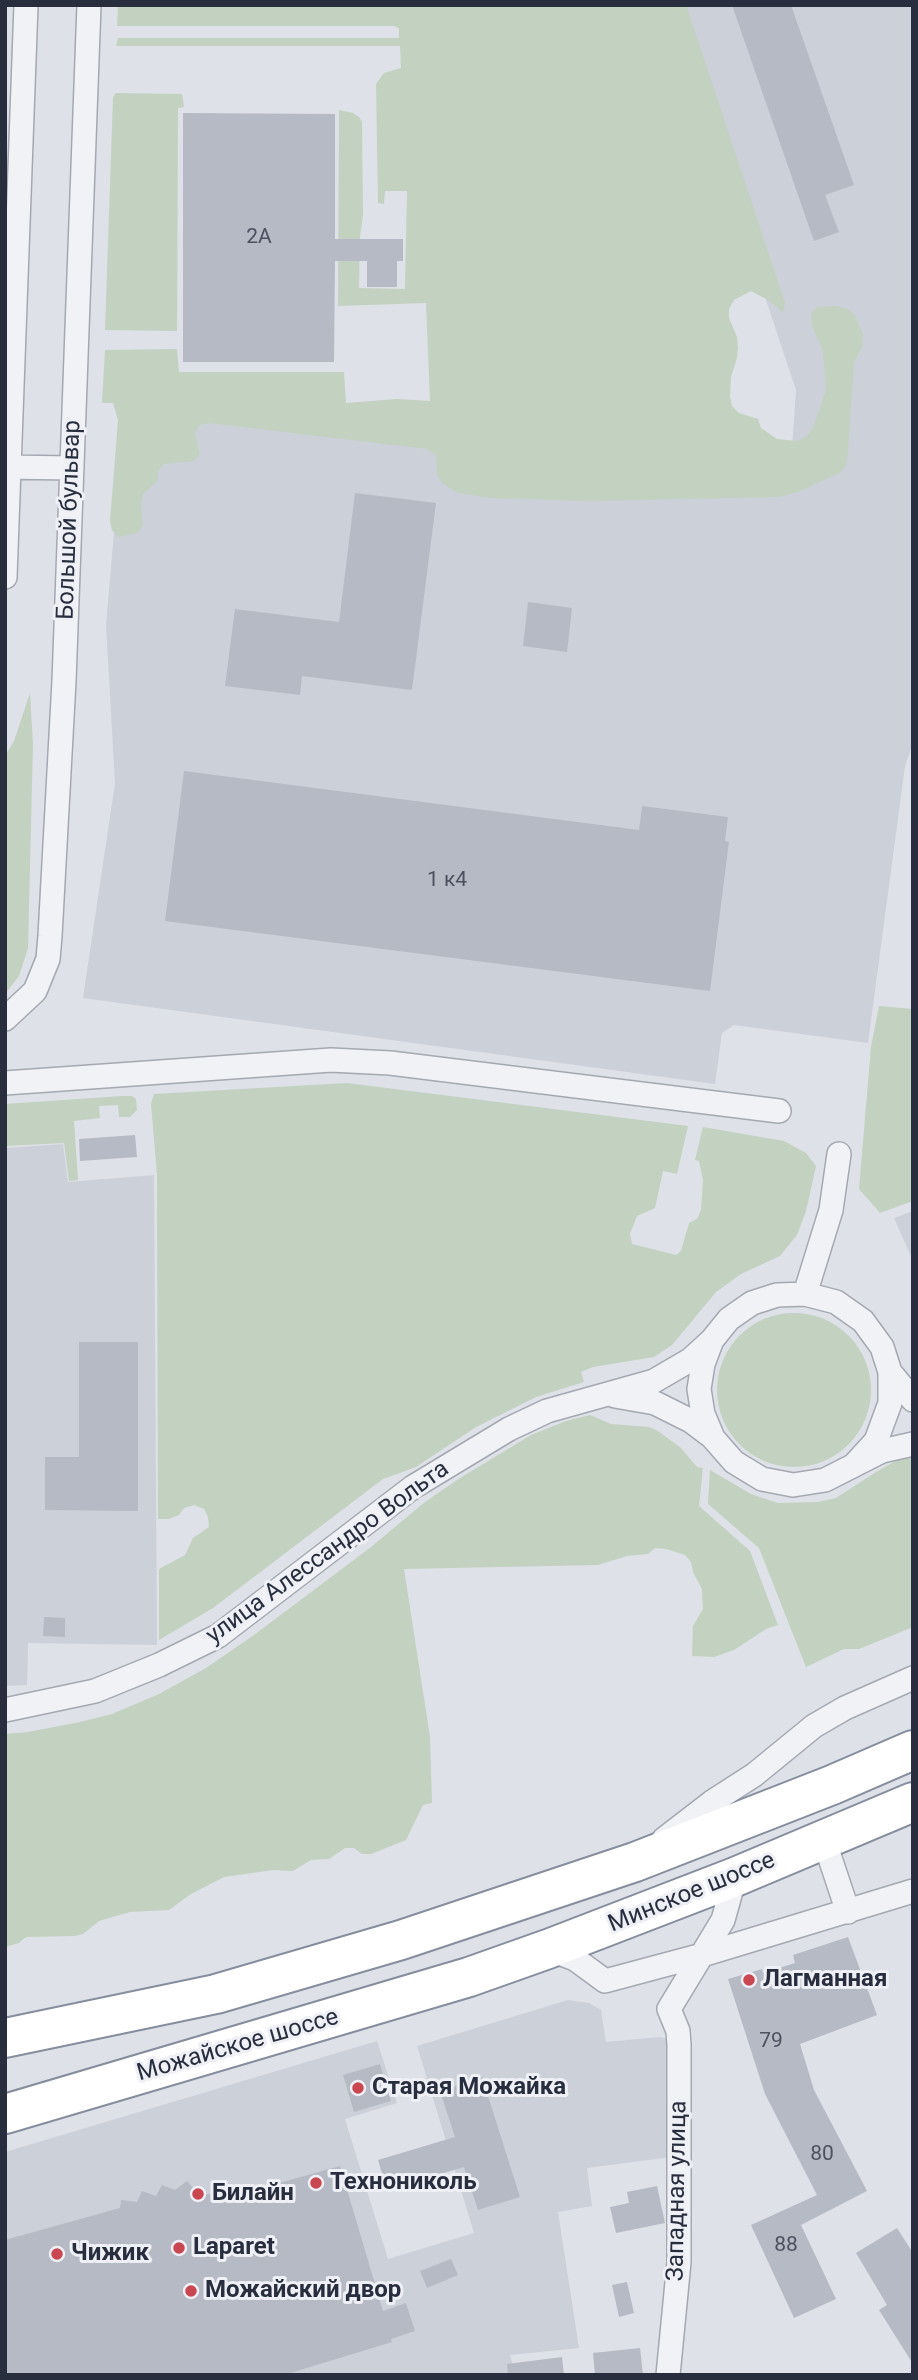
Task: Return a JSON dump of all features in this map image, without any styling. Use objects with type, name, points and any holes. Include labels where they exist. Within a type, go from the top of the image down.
[{"type":"highway","name":"Минское шоссе","points":[[635,1862],[832,1785],[913,1750]]},
{"type":"highway","name":"Минское шоссе","points":[[470,1977],[548,1950],[735,1877],[913,1802]]},
{"type":"highway","points":[[5,2038],[216,1994],[401,1940],[635,1862]]},
{"type":"highway","name":"Можайское шоссе","points":[[5,2114],[470,1977]]},
{"type":"street","points":[[5,577],[15,60],[26,5]]},
{"type":"street","name":"Большой бульвар","points":[[5,1019],[35,990],[48,960],[64,681],[89,5]]},
{"type":"street","points":[[7,467],[72,468]]},
{"type":"street","points":[[5,1083],[331,1060],[390,1063],[779,1111]]},
{"type":"street","points":[[804,1294],[831,1210],[839,1154]]},
{"type":"street","points":[[713,1438],[703,1415],[699,1389],[702,1364],[712,1340],[729,1319],[751,1303],[777,1294],[804,1294],[836,1302],[863,1321],[882,1347],[890,1372],[890,1403],[876,1441],[853,1465]]},
{"type":"street","name":"улица Алессандро Вольта","points":[[5,1710],[95,1691],[159,1665],[218,1636],[413,1487],[509,1429],[547,1411],[654,1381],[690,1360],[712,1340]]},
{"type":"street","points":[[890,1372],[913,1400]]},
{"type":"street","points":[[605,1394],[655,1403],[691,1420],[713,1438],[734,1462],[762,1479],[793,1485],[825,1480],[882,1451],[913,1444]]},
{"type":"street","points":[[635,1862],[814,1726],[845,1708],[913,1678]]},
{"type":"street","points":[[824,1840],[848,1912]]},
{"type":"street","points":[[702,1955],[723,1920],[735,1877]]},
{"type":"street","points":[[548,1950],[575,1959],[605,1980],[702,1955],[913,1891]]},
{"type":"street","name":"Западная улица","points":[[668,2375],[679,2262],[679,2045],[678,2031],[669,2009],[702,1955]]},
{"type":"shaded area","points":[[668,5],[913,5],[913,743],[905,766],[868,1043],[734,1025],[722,1033],[715,1084],[83,998],[115,783],[106,625],[125,406],[789,492],[796,390]]},
{"type":"shaded area","points":[[63,1144],[68,1182],[154,1175],[157,1645],[28,1643],[27,1685],[5,1686],[5,1148]]},
{"type":"shaded area","points":[[913,1211],[913,1261],[894,1218]]},
{"type":"shaded area","points":[[568,2000],[589,2003],[601,2010],[606,2042],[660,2037],[668,2039],[671,2157],[587,2168],[592,2206],[558,2212],[579,2348],[510,2355],[516,2375],[5,2375],[5,2152],[377,2041],[397,2103],[345,2119],[388,2259],[474,2233],[417,2046]]},
{"type":"green space","points":[[118,5],[686,5],[785,303],[783,312],[751,291],[734,300],[729,309],[738,347],[731,377],[732,406],[739,413],[758,419],[761,428],[777,439],[797,441],[807,436],[813,428],[826,391],[823,352],[812,325],[811,315],[816,307],[836,306],[847,309],[855,315],[863,335],[863,345],[854,363],[847,464],[841,472],[798,492],[779,497],[591,501],[489,498],[458,493],[442,483],[437,474],[436,455],[427,449],[209,423],[199,425],[195,434],[200,454],[194,461],[164,464],[158,471],[158,480],[143,494],[143,525],[137,533],[118,537],[112,530],[110,521],[118,420],[113,403],[102,403],[105,350],[177,349],[179,372],[344,372],[346,403],[397,399],[430,401],[426,303],[338,306],[339,110],[353,113],[362,122],[363,215],[359,288],[405,289],[407,191],[385,191],[384,204],[378,203],[376,84],[384,73],[401,68],[400,46],[116,46],[118,38],[399,38],[399,29],[395,26],[117,26]]},
{"type":"green space","points":[[116,93],[182,94],[184,107],[178,108],[177,331],[105,330],[113,97]]},
{"type":"green space","points":[[30,693],[33,744],[28,948],[19,976],[5,994],[5,756],[14,741]]},
{"type":"green space","points":[[879,1006],[913,1009],[913,1201],[880,1213],[859,1189],[871,1047]]},
{"type":"green space","points":[[347,1083],[688,1126],[677,1174],[663,1171],[655,1208],[637,1216],[630,1234],[632,1244],[676,1255],[681,1251],[689,1223],[697,1219],[701,1210],[703,1180],[699,1161],[695,1160],[703,1127],[784,1141],[806,1153],[816,1166],[806,1211],[797,1235],[780,1256],[741,1274],[716,1292],[672,1345],[654,1357],[593,1367],[581,1372],[584,1382],[536,1397],[476,1427],[416,1467],[383,1479],[213,1608],[159,1640],[159,1569],[185,1555],[193,1538],[209,1527],[204,1509],[194,1505],[184,1508],[179,1515],[169,1519],[158,1519],[157,1175],[151,1104],[154,1094]]},
{"type":"green space","points":[[122,1096],[136,1099],[137,1110],[130,1117],[119,1117],[118,1105],[99,1106],[100,1118],[74,1121],[78,1180],[69,1181],[64,1143],[5,1146],[5,1104]]},
{"type":"green space","points":[[794,1313],[824,1318],[849,1335],[866,1360],[871,1390],[866,1420],[849,1445],[824,1462],[794,1467],[764,1462],[739,1445],[722,1420],[717,1390],[722,1360],[739,1335],[764,1318]]},
{"type":"green space","points":[[590,1415],[611,1424],[649,1427],[658,1431],[681,1448],[697,1467],[703,1468],[699,1506],[750,1551],[778,1625],[766,1629],[734,1650],[714,1657],[692,1656],[693,1626],[703,1609],[702,1589],[691,1562],[685,1555],[666,1549],[655,1548],[648,1554],[627,1556],[598,1565],[404,1569],[430,1737],[432,1803],[423,1805],[406,1840],[371,1854],[345,1848],[329,1859],[311,1860],[293,1871],[273,1870],[224,1877],[191,1894],[169,1910],[130,1912],[99,1921],[83,1934],[26,1937],[19,1943],[5,1947],[5,1734],[28,1732],[112,1714],[159,1694],[206,1668],[254,1635],[371,1547],[425,1502],[460,1478],[531,1435]]},
{"type":"green space","points":[[913,1456],[913,1627],[859,1649],[844,1649],[806,1667],[759,1548],[708,1504],[710,1470],[751,1494],[778,1503],[818,1502],[836,1498],[901,1458]]},
{"type":"building","points":[[732,5],[791,5],[854,185],[825,195],[839,232],[814,241]]},
{"type":"building","points":[[183,113],[335,114],[335,239],[403,239],[403,261],[397,261],[397,287],[367,287],[367,261],[335,261],[334,362],[183,362]]},
{"type":"building","points":[[355,493],[436,503],[412,690],[302,676],[300,695],[225,686],[235,609],[339,622]]},
{"type":"building","points":[[528,602],[572,608],[567,652],[523,646]]},
{"type":"building","points":[[184,771],[639,830],[642,806],[728,817],[725,841],[729,842],[710,991],[165,921]]},
{"type":"building","points":[[135,1135],[137,1157],[80,1161],[79,1139]]},
{"type":"building","points":[[79,1342],[138,1342],[138,1511],[45,1510],[45,1457],[79,1457]]},
{"type":"building","points":[[44,1617],[65,1618],[65,1637],[43,1636]]},
{"type":"building","points":[[848,1937],[877,2015],[800,2044],[814,2090],[867,2191],[801,2225],[836,2299],[794,2318],[751,2225],[817,2195],[765,2094],[728,1979],[762,1969],[763,1973],[795,1963],[793,1955]]},
{"type":"building","points":[[380,2064],[391,2101],[354,2112],[343,2075]]},
{"type":"building","points":[[482,2077],[520,2197],[478,2210],[464,2167],[387,2190],[378,2160],[455,2137],[440,2091]]},
{"type":"building","name":"Можайский двор","points":[[340,2166],[383,2311],[406,2303],[415,2331],[391,2339],[392,2342],[284,2375],[5,2375],[5,2240],[120,2208],[121,2200],[137,2202],[142,2191],[156,2196],[162,2185],[175,2190],[187,2181],[203,2194],[227,2195]]},
{"type":"building","points":[[657,2186],[665,2223],[616,2233],[610,2207],[629,2203],[627,2192]]},
{"type":"building","points":[[897,2228],[913,2253],[913,2364],[879,2310],[887,2305],[856,2253]]},
{"type":"building","points":[[451,2259],[458,2275],[427,2288],[420,2271]]},
{"type":"building","points":[[627,2282],[634,2313],[619,2317],[612,2285]]},
{"type":"building","points":[[640,2348],[643,2375],[595,2375],[593,2353]]},
{"type":"building","points":[[562,2357],[564,2375],[508,2375],[507,2364]]},
{"type":"place","name":"Лагманная","points":[[749,1980]]},
{"type":"place","name":"Старая Можайка","points":[[358,2088]]},
{"type":"place","name":"Технониколь","points":[[316,2183]]},
{"type":"place","name":"Билайн","points":[[198,2194]]},
{"type":"place","name":"Laparet","points":[[179,2248]]},
{"type":"place","name":"Чижик","points":[[57,2254]]},
{"type":"place","name":"Можайский двор","points":[[191,2291]]}]
